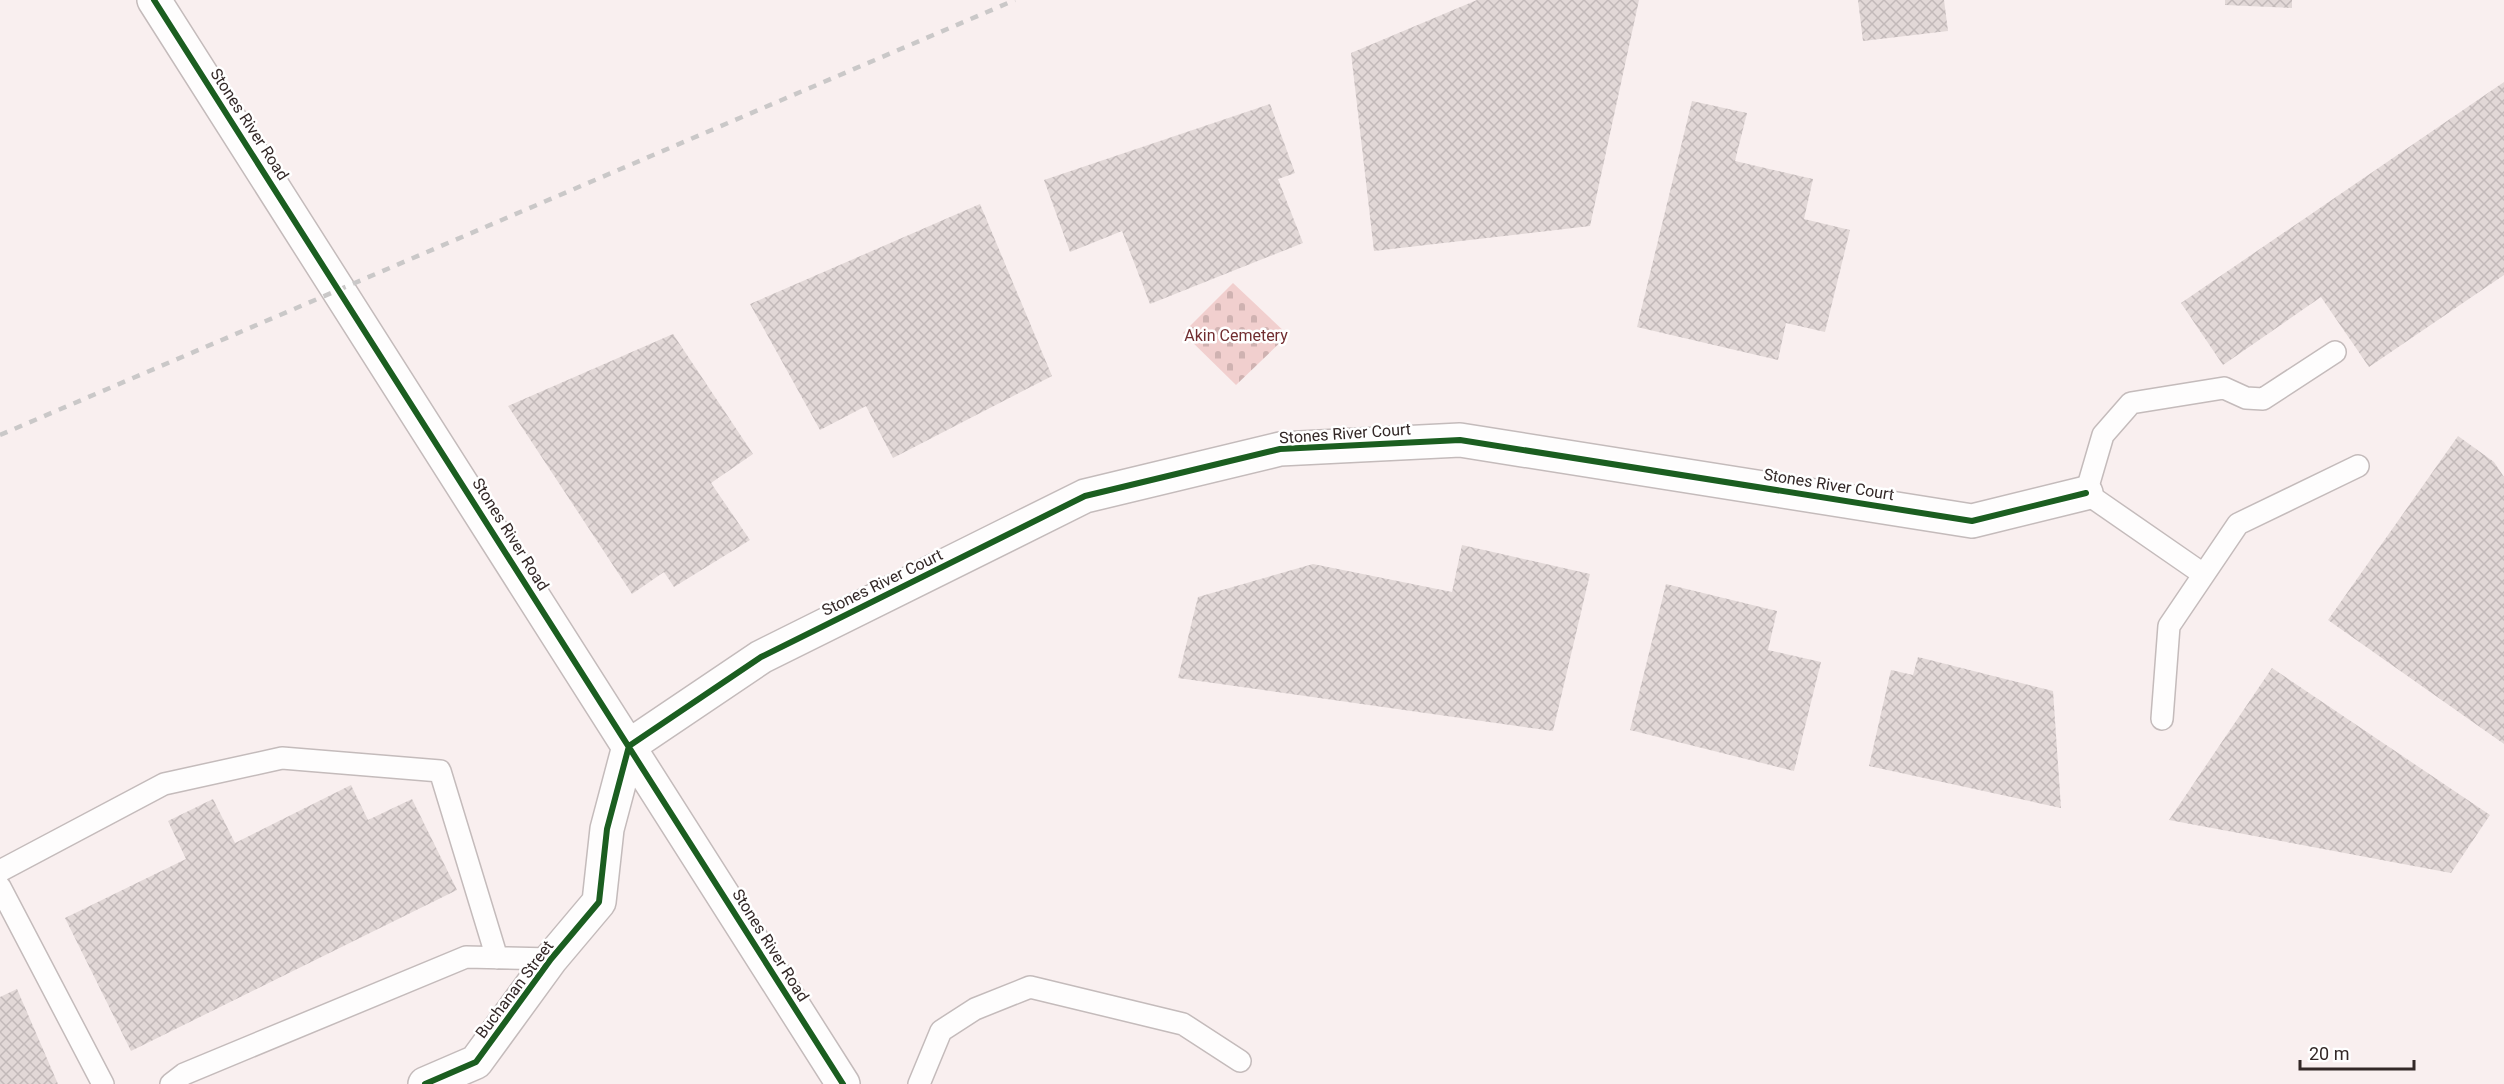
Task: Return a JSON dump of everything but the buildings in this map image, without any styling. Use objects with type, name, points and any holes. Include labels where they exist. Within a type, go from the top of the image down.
[{"type":"street","name":"Stones River Road","points":[[154,0],[843,1084]]},
{"type":"street","name":"Stones River Court","points":[[629,746],[761,657],[1085,496],[1280,449],[1460,440],[1972,521],[2086,493]]},
{"type":"street","name":"Buchanan Street","points":[[425,1084],[476,1062],[551,959],[599,902],[607,829],[629,746]]},
{"type":"lane","points":[[2203,574],[2086,493],[2103,435],[2131,403],[2224,388],[2246,398],[2263,399],[2335,352]]},
{"type":"lane","points":[[2162,719],[2169,626],[2238,524],[2358,466]]},
{"type":"lane","points":[[0,871],[164,784],[282,758],[440,771],[497,958]]},
{"type":"lane","points":[[0,887],[103,1084]]},
{"type":"lane","points":[[171,1084],[184,1074],[466,957],[551,959]]},
{"type":"lane","points":[[919,1084],[941,1031],[975,1009],[1030,987],[1183,1024],[1240,1061]]},
{"type":"green space","name":"Akin Cemetery","points":[[1233,283],[1288,335],[1236,385],[1183,333]]},
{"type":"railway","points":[[0,435],[1015,0]]},
{"type":"cycle path","points":[[154,0],[843,1084]]},
{"type":"cycle path","points":[[425,1084],[476,1062],[551,959],[599,902],[607,829],[629,746],[761,657],[1085,496],[1280,449],[1460,440],[1972,521],[2086,493]]}]
